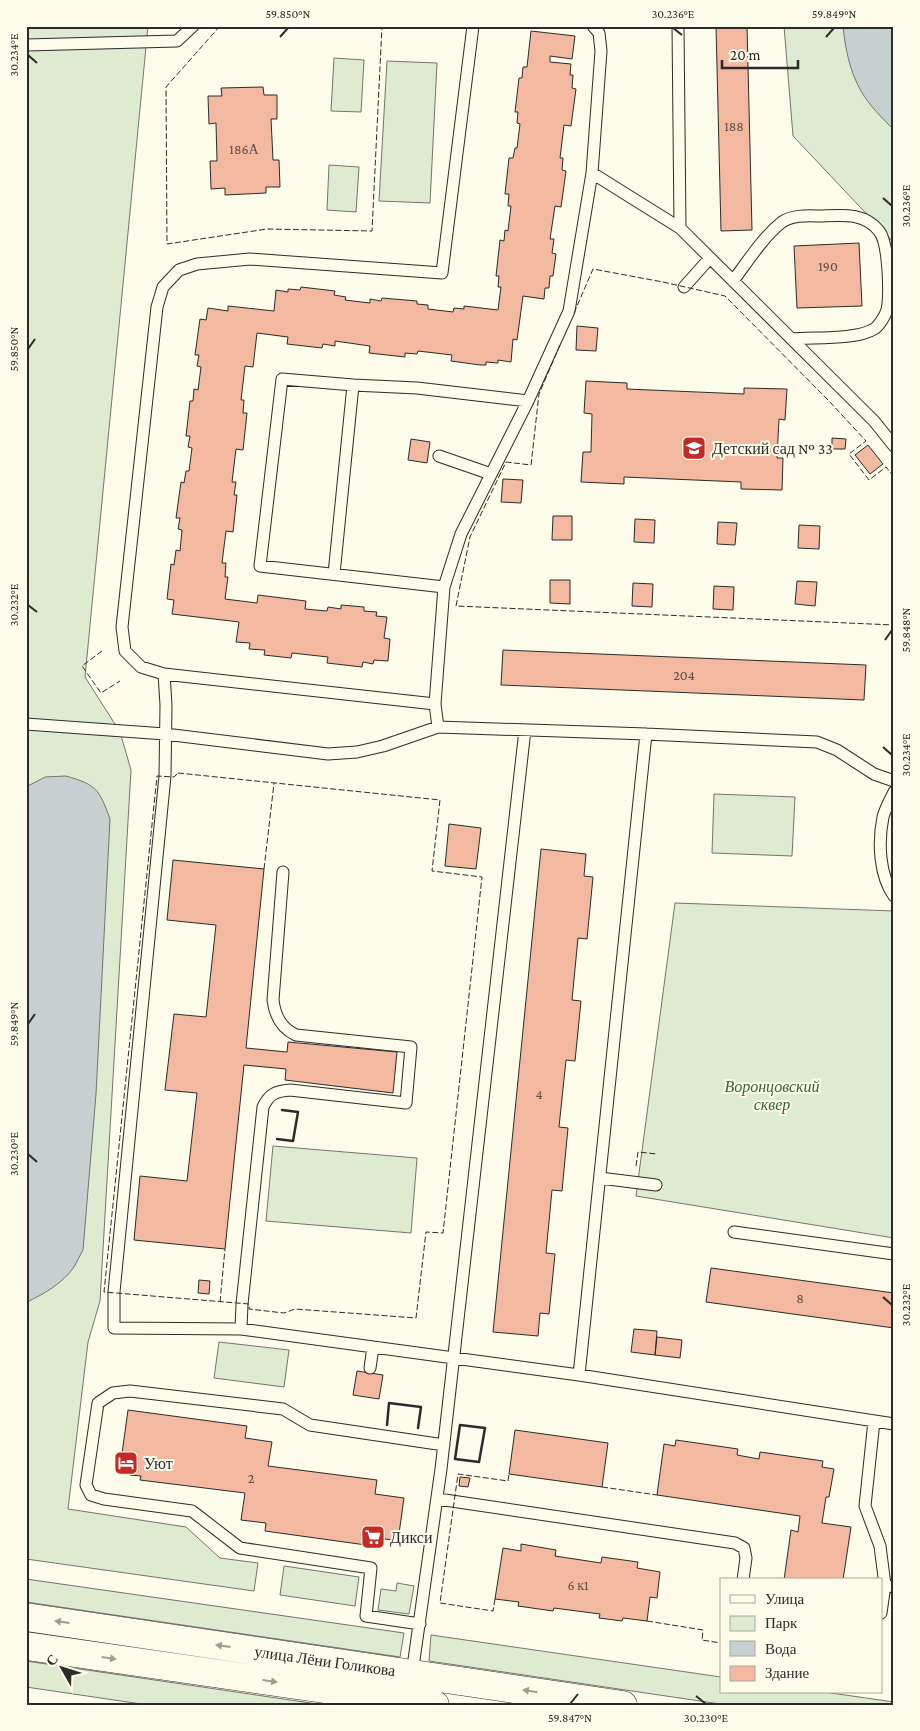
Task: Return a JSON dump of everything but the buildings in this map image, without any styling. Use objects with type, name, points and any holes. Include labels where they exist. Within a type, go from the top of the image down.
[{"type":"street","name":"улица Лёни Голикова","points":[[26,1617],[400,1688],[435,1705]]},
{"type":"street","name":"улица Лёни Голикова","points":[[26,1646],[400,1688],[623,1705]]},
{"type":"lane","points":[[26,45],[177,41],[193,26]]},
{"type":"lane","points":[[435,704],[164,674],[141,667],[125,651],[122,627],[157,307],[162,287],[179,270],[197,264],[250,260],[442,273],[473,26]]},
{"type":"lane","points":[[438,726],[435,704],[444,588],[461,534],[528,401],[569,311],[592,173],[601,50],[599,33],[594,26]]},
{"type":"lane","points":[[678,26],[680,228]]},
{"type":"lane","points":[[592,173],[680,228],[874,421],[894,446]]},
{"type":"lane","points":[[733,280],[770,234],[783,221],[795,216],[853,215],[869,222],[880,232],[886,250],[888,294],[886,312],[876,328],[861,335],[792,338]]},
{"type":"lane","points":[[684,287],[710,258]]},
{"type":"lane","points":[[444,588],[260,566],[282,379],[417,388],[528,401]]},
{"type":"lane","points":[[334,574],[353,385]]},
{"type":"lane","points":[[438,456],[491,474]]},
{"type":"lane","points":[[164,674],[166,705],[165,776],[114,1292],[114,1328],[241,1329],[579,1375],[894,1424]]},
{"type":"lane","points":[[26,724],[165,734],[328,754],[357,752],[383,746],[438,726],[816,742],[837,750],[874,774],[894,781]]},
{"type":"lane","points":[[400,1688],[420,1624],[438,1499],[524,730]]},
{"type":"lane","points":[[579,1375],[646,734]]},
{"type":"lane","points":[[894,792],[883,816],[882,839],[882,869],[886,883],[894,896]]},
{"type":"lane","points":[[241,1329],[263,1107],[268,1097],[278,1091],[290,1090],[406,1104],[411,1047],[296,1035],[287,1031],[279,1022],[274,1010],[273,1000],[284,872]]},
{"type":"lane","points":[[600,1178],[656,1185]]},
{"type":"lane","points":[[734,1232],[894,1254]]},
{"type":"lane","points":[[370,1368],[373,1347]]},
{"type":"lane","points":[[420,1624],[366,1616],[371,1568],[240,1548],[192,1511],[104,1499],[92,1495],[86,1485],[98,1403],[113,1393],[130,1391],[283,1409],[310,1425],[444,1445]]},
{"type":"lane","points":[[874,1421],[865,1506],[880,1546],[889,1586],[882,1610]]},
{"type":"lane","points":[[438,1499],[735,1543],[744,1548],[746,1558],[743,1578]]},
{"type":"green space","points":[[26,26],[148,26],[85,677],[120,732],[131,770],[100,1301],[88,1342],[68,1509],[186,1527],[220,1558],[258,1563],[254,1591],[26,1559]]},
{"type":"green space","points":[[784,26],[894,26],[894,243],[793,136]]},
{"type":"green space","points":[[334,58],[364,60],[361,112],[331,111]]},
{"type":"green space","points":[[387,61],[437,63],[430,203],[379,201]]},
{"type":"green space","points":[[329,165],[359,167],[356,212],[327,210]]},
{"type":"green space","points":[[714,794],[795,797],[792,856],[712,853]]},
{"type":"green space","name":"Воронцовский сквер","points":[[675,903],[894,911],[894,1238],[636,1196]]},
{"type":"green space","points":[[273,1146],[417,1158],[411,1233],[266,1221]]},
{"type":"green space","points":[[219,1342],[289,1350],[284,1387],[214,1378]]},
{"type":"green space","points":[[284,1566],[359,1577],[355,1606],[280,1595]]},
{"type":"green space","points":[[26,1579],[404,1633],[400,1657],[26,1602]]},
{"type":"green space","points":[[397,1583],[414,1586],[409,1614],[378,1610],[381,1589],[396,1591]]},
{"type":"green space","points":[[431,1635],[720,1677],[720,1694],[838,1694],[894,1702],[894,1705],[727,1705],[429,1661]]},
{"type":"green space","points":[[26,1661],[324,1705],[148,1705],[26,1687]]},
{"type":"water","points":[[843,26],[894,26],[894,130],[880,116],[857,84],[849,60]]},
{"type":"water","points":[[66,776],[84,782],[96,790],[103,801],[110,819],[96,1094],[83,1250],[70,1273],[46,1292],[27,1302],[26,787],[45,777]]},
{"type":"fence","points":[[220,26],[166,87],[167,244],[267,229],[372,231],[382,26]]},
{"type":"fence","points":[[574,313],[593,269],[725,296],[866,441],[849,454],[869,480],[886,467],[894,477]]},
{"type":"fence","points":[[560,345],[539,394],[531,465],[506,462],[470,537],[456,606],[894,625]]},
{"type":"fence","points":[[102,651],[82,666],[101,693],[120,681]]},
{"type":"fence","points":[[178,773],[440,800],[432,871],[482,877],[443,1233],[426,1232],[416,1318],[295,1309],[284,1313],[249,1309],[249,1304],[104,1292],[157,776],[174,777],[178,773]]},
{"type":"fence","points":[[264,869],[274,783]]},
{"type":"fence","points":[[636,1166],[638,1152],[657,1154]]},
{"type":"fence","points":[[220,1302],[225,1249]]},
{"type":"fence","points":[[495,1599],[493,1611],[440,1603],[458,1474],[508,1481],[509,1474]]},
{"type":"fence","points":[[602,1487],[657,1495]]},
{"type":"fence","points":[[647,1621],[703,1630],[702,1640],[720,1643]]},
{"type":"wall","points":[[277,1139],[293,1141],[298,1112],[282,1110]]},
{"type":"wall","points":[[387,1425],[389,1403],[421,1407],[418,1428]]},
{"type":"wall","points":[[460,1425],[485,1428],[479,1462],[455,1459],[460,1425]]},
{"type":"place","name":"Детский сад № 33","points":[[694,448]]},
{"type":"place","name":"Уют","points":[[126,1463]]},
{"type":"place","name":"Дикси","points":[[373,1537]]}]
